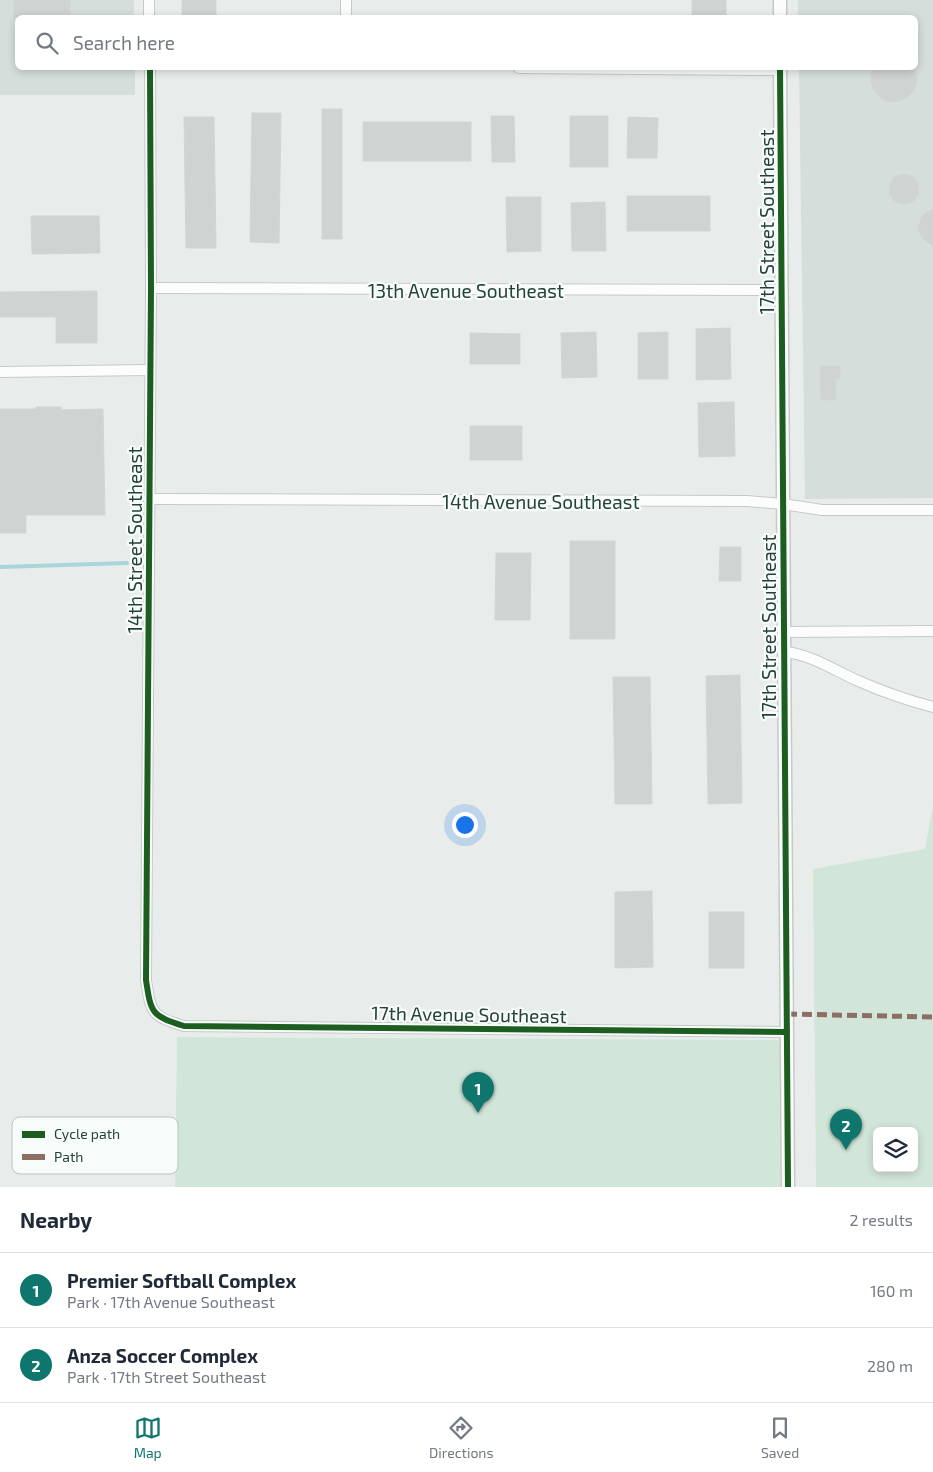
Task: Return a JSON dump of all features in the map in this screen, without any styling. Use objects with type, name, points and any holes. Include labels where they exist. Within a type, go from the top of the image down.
[{"type":"street","points":[[149,0],[149,15]]},
{"type":"street","points":[[346,0],[346,15]]},
{"type":"street","points":[[780,0],[780,15]]},
{"type":"street","name":"14th Street Southeast","points":[[150,70],[151,288],[146,980],[149,1000],[154,1012]]},
{"type":"street","name":"17th Street Southeast","points":[[780,70],[788,1187]]},
{"type":"street","name":"13th Avenue Southeast","points":[[151,288],[781,290]]},
{"type":"street","points":[[0,372],[150,370]]},
{"type":"street","name":"14th Avenue Southeast","points":[[149,499],[746,502],[783,504],[805,509],[822,510],[933,510]]},
{"type":"street","points":[[783,632],[933,631]]},
{"type":"street","points":[[784,652],[811,658],[888,694],[933,706]]},
{"type":"street","name":"17th Avenue Southeast","points":[[154,1012],[166,1021],[184,1026],[787,1032]]},
{"type":"shaded area","points":[[0,0],[134,0],[134,15],[15,15],[15,70],[135,70],[135,95],[0,95]]},
{"type":"shaded area","points":[[798,0],[933,0],[933,498],[805,499],[799,70],[918,70],[918,15],[798,15]]},
{"type":"green space","points":[[933,806],[933,1187],[816,1187],[813,869],[925,849]]},
{"type":"green space","points":[[177,1037],[781,1040],[780,1187],[175,1187],[175,1174],[178,1174],[178,1117],[176,1117]]},
{"type":"building","points":[[14,0],[70,0],[70,15],[15,15],[14,18]]},
{"type":"building","points":[[182,0],[216,0],[216,15],[182,15]]},
{"type":"building","points":[[692,0],[726,0],[726,15],[692,15]]},
{"type":"building","points":[[872,70],[915,70],[917,79],[916,86],[906,98],[891,102],[884,100],[873,89]]},
{"type":"building","points":[[322,109],[342,109],[342,239],[322,239]]},
{"type":"building","points":[[252,113],[281,113],[279,243],[250,242]]},
{"type":"building","points":[[491,116],[514,116],[515,162],[492,162]]},
{"type":"building","points":[[570,116],[608,116],[608,167],[570,167]]},
{"type":"building","points":[[184,117],[214,117],[216,248],[186,248]]},
{"type":"building","points":[[628,117],[658,118],[657,158],[627,158]]},
{"type":"building","points":[[363,122],[471,122],[471,161],[363,161]]},
{"type":"building","points":[[904,174],[910,175],[918,183],[918,195],[910,203],[904,204],[898,203],[890,195],[889,189],[890,183],[898,175]]},
{"type":"building","points":[[627,196],[710,196],[710,231],[627,231]]},
{"type":"building","points":[[506,197],[541,197],[541,251],[507,252]]},
{"type":"building","points":[[605,202],[606,251],[572,251],[571,203]]},
{"type":"building","points":[[933,209],[933,246],[923,239],[918,229],[924,214]]},
{"type":"building","points":[[31,216],[99,216],[100,253],[32,254]]},
{"type":"building","points":[[97,291],[97,343],[56,343],[56,317],[0,317],[0,292]]},
{"type":"building","points":[[730,328],[731,379],[696,380],[696,329]]},
{"type":"building","points":[[596,332],[597,377],[562,378],[561,333]]},
{"type":"building","points":[[668,332],[668,379],[638,379],[638,333]]},
{"type":"building","points":[[470,333],[520,334],[520,364],[470,364]]},
{"type":"building","points":[[820,366],[840,366],[840,379],[835,379],[836,400],[821,400]]},
{"type":"building","points":[[734,402],[735,456],[699,457],[698,403]]},
{"type":"building","points":[[36,407],[61,407],[62,410],[103,409],[105,515],[26,515],[26,533],[0,533],[0,409],[36,409]]},
{"type":"building","points":[[470,426],[522,426],[522,460],[470,460]]},
{"type":"building","points":[[570,541],[615,541],[615,639],[570,639]]},
{"type":"building","points":[[720,547],[741,547],[741,581],[719,581]]},
{"type":"building","points":[[496,553],[531,553],[530,620],[495,620]]},
{"type":"building","points":[[740,675],[742,803],[708,804],[706,676]]},
{"type":"building","points":[[613,677],[650,677],[652,804],[615,804]]},
{"type":"building","points":[[652,891],[653,967],[615,968],[615,892]]},
{"type":"building","points":[[709,912],[744,912],[744,968],[709,968]]},
{"type":"waterway","points":[[0,567],[127,563]]},
{"type":"marked path","points":[[787,1014],[933,1017]]},
{"type":"cycle path","points":[[150,70],[151,288],[146,980],[149,1000],[154,1012],[165,1019],[184,1026],[787,1032]]},
{"type":"cycle path","points":[[780,70],[788,1187]]},
{"type":"place","name":"Premier Softball Complex","points":[[478,1113]]},
{"type":"place","name":"Anza Soccer Complex","points":[[846,1150]]}]
